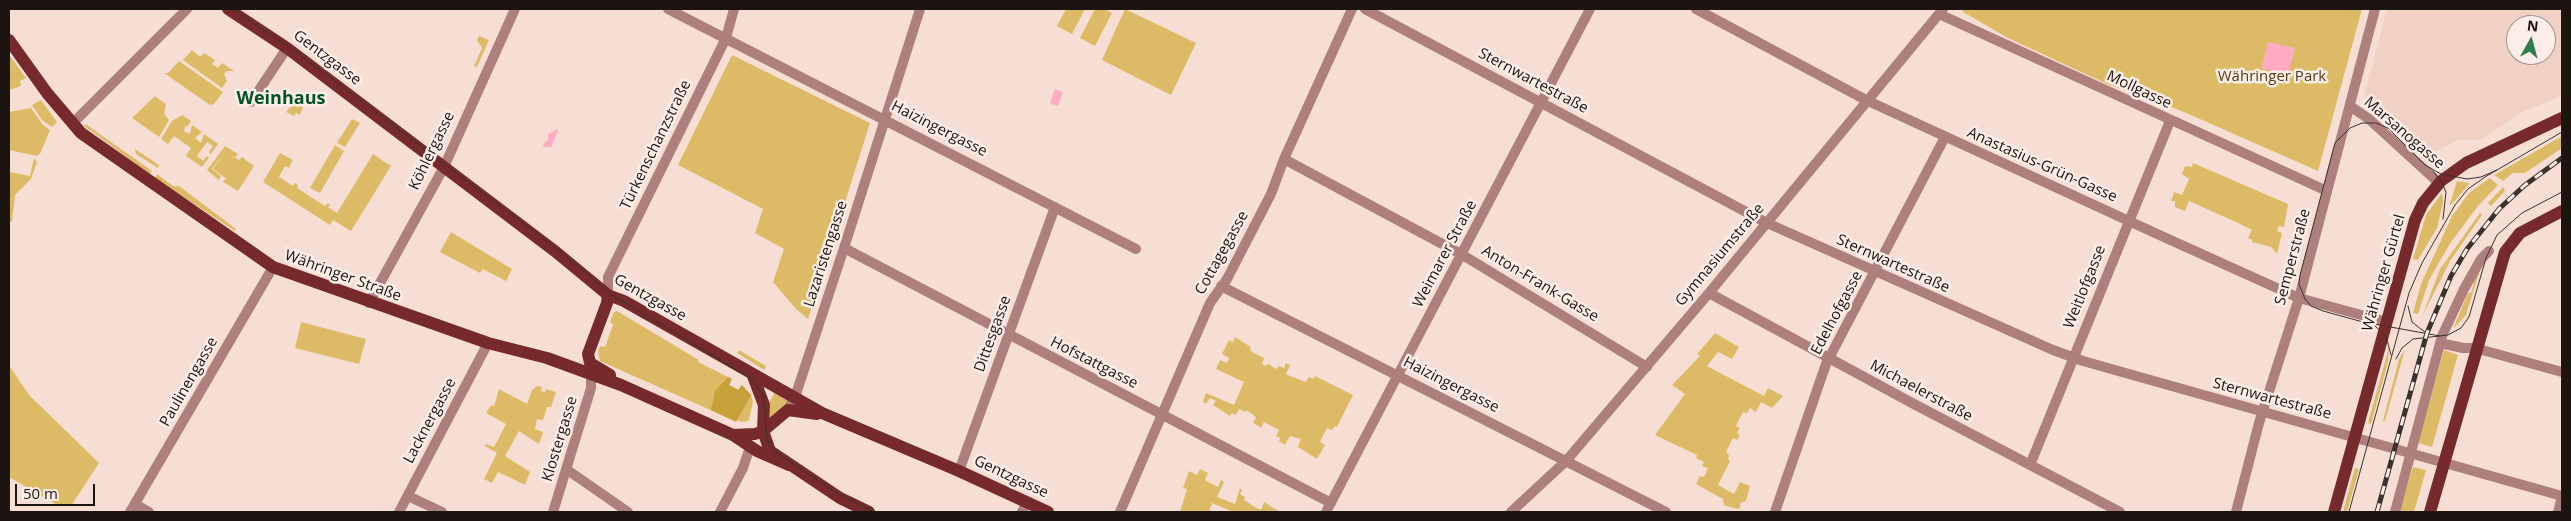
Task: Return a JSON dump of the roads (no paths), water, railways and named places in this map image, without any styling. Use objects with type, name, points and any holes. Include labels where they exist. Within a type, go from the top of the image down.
[{"type":"main road","name":"Gentzgasse","points":[[228,9],[287,48],[444,166],[608,295],[624,301],[753,376],[822,413],[959,471],[1025,507],[1048,512]]},
{"type":"main road","name":"Währinger Straße","points":[[9,40],[72,124],[94,144],[273,268],[488,343],[547,358],[621,385],[733,435],[750,447],[789,465]]},
{"type":"main road","name":"Währinger Gürtel","points":[[2334,512],[2415,220],[2428,195],[2439,183],[2481,155],[2562,118]]},
{"type":"main road","points":[[2430,512],[2475,348],[2496,277],[2508,245],[2520,233],[2562,210]]},
{"type":"main road","points":[[608,295],[608,303],[589,347],[588,358],[590,363],[621,385]]},
{"type":"main road","points":[[753,376],[764,405],[763,431]]},
{"type":"main road","points":[[763,431],[788,410],[822,413]]},
{"type":"main road","name":"Währinger Straße","points":[[733,435],[755,434],[763,431],[770,451],[840,498],[869,512]]},
{"type":"street","points":[[72,124],[187,9]]},
{"type":"street","name":"Köhlergasse","points":[[370,303],[444,166],[515,9]]},
{"type":"street","name":"Haizingergasse","points":[[668,9],[885,118],[1136,249]]},
{"type":"street","name":"Türkenschanzstraße","points":[[608,295],[608,277],[726,38],[734,9]]},
{"type":"street","name":"Lazaristengasse","points":[[788,410],[794,398],[844,248],[920,9]]},
{"type":"street","name":"Cottagegasse","points":[[1120,512],[1210,303],[1222,286],[1271,194],[1284,159],[1352,9]]},
{"type":"street","name":"Sternwartestraße","points":[[1365,9],[1767,223],[1876,273],[2072,358],[2562,496]]},
{"type":"street","name":"Weimarer Straße","points":[[1329,508],[1590,9]]},
{"type":"street","name":"Anastasius-Grün-Gasse","points":[[1696,9],[1866,100],[2299,298],[2387,322]]},
{"type":"street","name":"Semperstraße","points":[[2236,512],[2263,412],[2299,298],[2375,9]]},
{"type":"street","name":"Gymnasiumstraße","points":[[1511,512],[1566,461],[1647,367],[1866,100],[1941,12]]},
{"type":"street","name":"Mollgasse","points":[[1941,12],[2170,121],[2327,191]]},
{"type":"street","points":[[251,102],[287,48]]},
{"type":"street","name":"Marsanogasse","points":[[2350,106],[2370,119],[2439,183]]},
{"type":"street","name":"Weitlofgasse","points":[[2030,465],[2128,220],[2170,121]]},
{"type":"street","name":"Edelhofgasse","points":[[1775,512],[1829,358],[1876,273],[1945,137]]},
{"type":"street","name":"Anton-Frank-Gasse","points":[[1284,159],[1461,254],[1647,367]]},
{"type":"street","name":"Dittesgasse","points":[[959,471],[1055,207]]},
{"type":"street","name":"Hofstattgasse","points":[[844,248],[1008,336],[1162,414],[1329,508]]},
{"type":"street","points":[[2395,512],[2440,343],[2464,290],[2481,259],[2489,251]]},
{"type":"street","name":"Paulinengasse","points":[[133,508],[273,268]]},
{"type":"street","name":"Haizingergasse","points":[[1222,286],[1666,512]]},
{"type":"street","name":"Michaelerstraße","points":[[1709,293],[2120,512]]},
{"type":"street","name":"Lacknergasse","points":[[399,512],[488,343]]},
{"type":"street","points":[[2440,343],[2462,348],[2475,348],[2562,372]]},
{"type":"street","name":"Klostergasse","points":[[553,512],[591,388],[591,374]]},
{"type":"street","points":[[720,512],[743,468],[750,447]]},
{"type":"street","points":[[566,469],[628,512]]},
{"type":"street","points":[[408,496],[442,512]]},
{"type":"street","points":[[2558,512],[2562,496]]},
{"type":"street","points":[[133,508],[149,512]]},
{"type":"tram line","points":[[232,9],[291,48],[561,252],[612,295],[752,379],[764,396],[766,433],[769,445],[774,451],[840,495],[875,512]]},
{"type":"tram line","points":[[2440,336],[2363,322],[2323,311],[2311,306],[2305,299],[2299,284],[2300,275],[2335,143],[2350,128],[2362,123],[2376,123],[2388,128],[2425,165],[2441,174],[2467,179],[2481,177],[2497,170]]},
{"type":"tram line","points":[[2349,512],[2409,293],[2422,263],[2455,205],[2468,189],[2562,132]]},
{"type":"tram line","points":[[2433,171],[2441,181],[2446,192],[2443,219]]},
{"type":"tram line","points":[[2396,359],[2402,348],[2413,339],[2448,335],[2461,328],[2469,317],[2486,258],[2497,235],[2522,213],[2562,192]]},
{"type":"tram line","points":[[2408,306],[2412,322],[2426,333]]},
{"type":"tram line","points":[[2375,326],[2386,336],[2391,355]]},
{"type":"railway","points":[[2377,512],[2427,333],[2451,276],[2467,249],[2499,209],[2525,185],[2562,158]]},
{"type":"district","name":"Weinhaus","points":[[281,99]]},
{"type":"park label","name":"Währinger Park","points":[[2272,77]]}]
